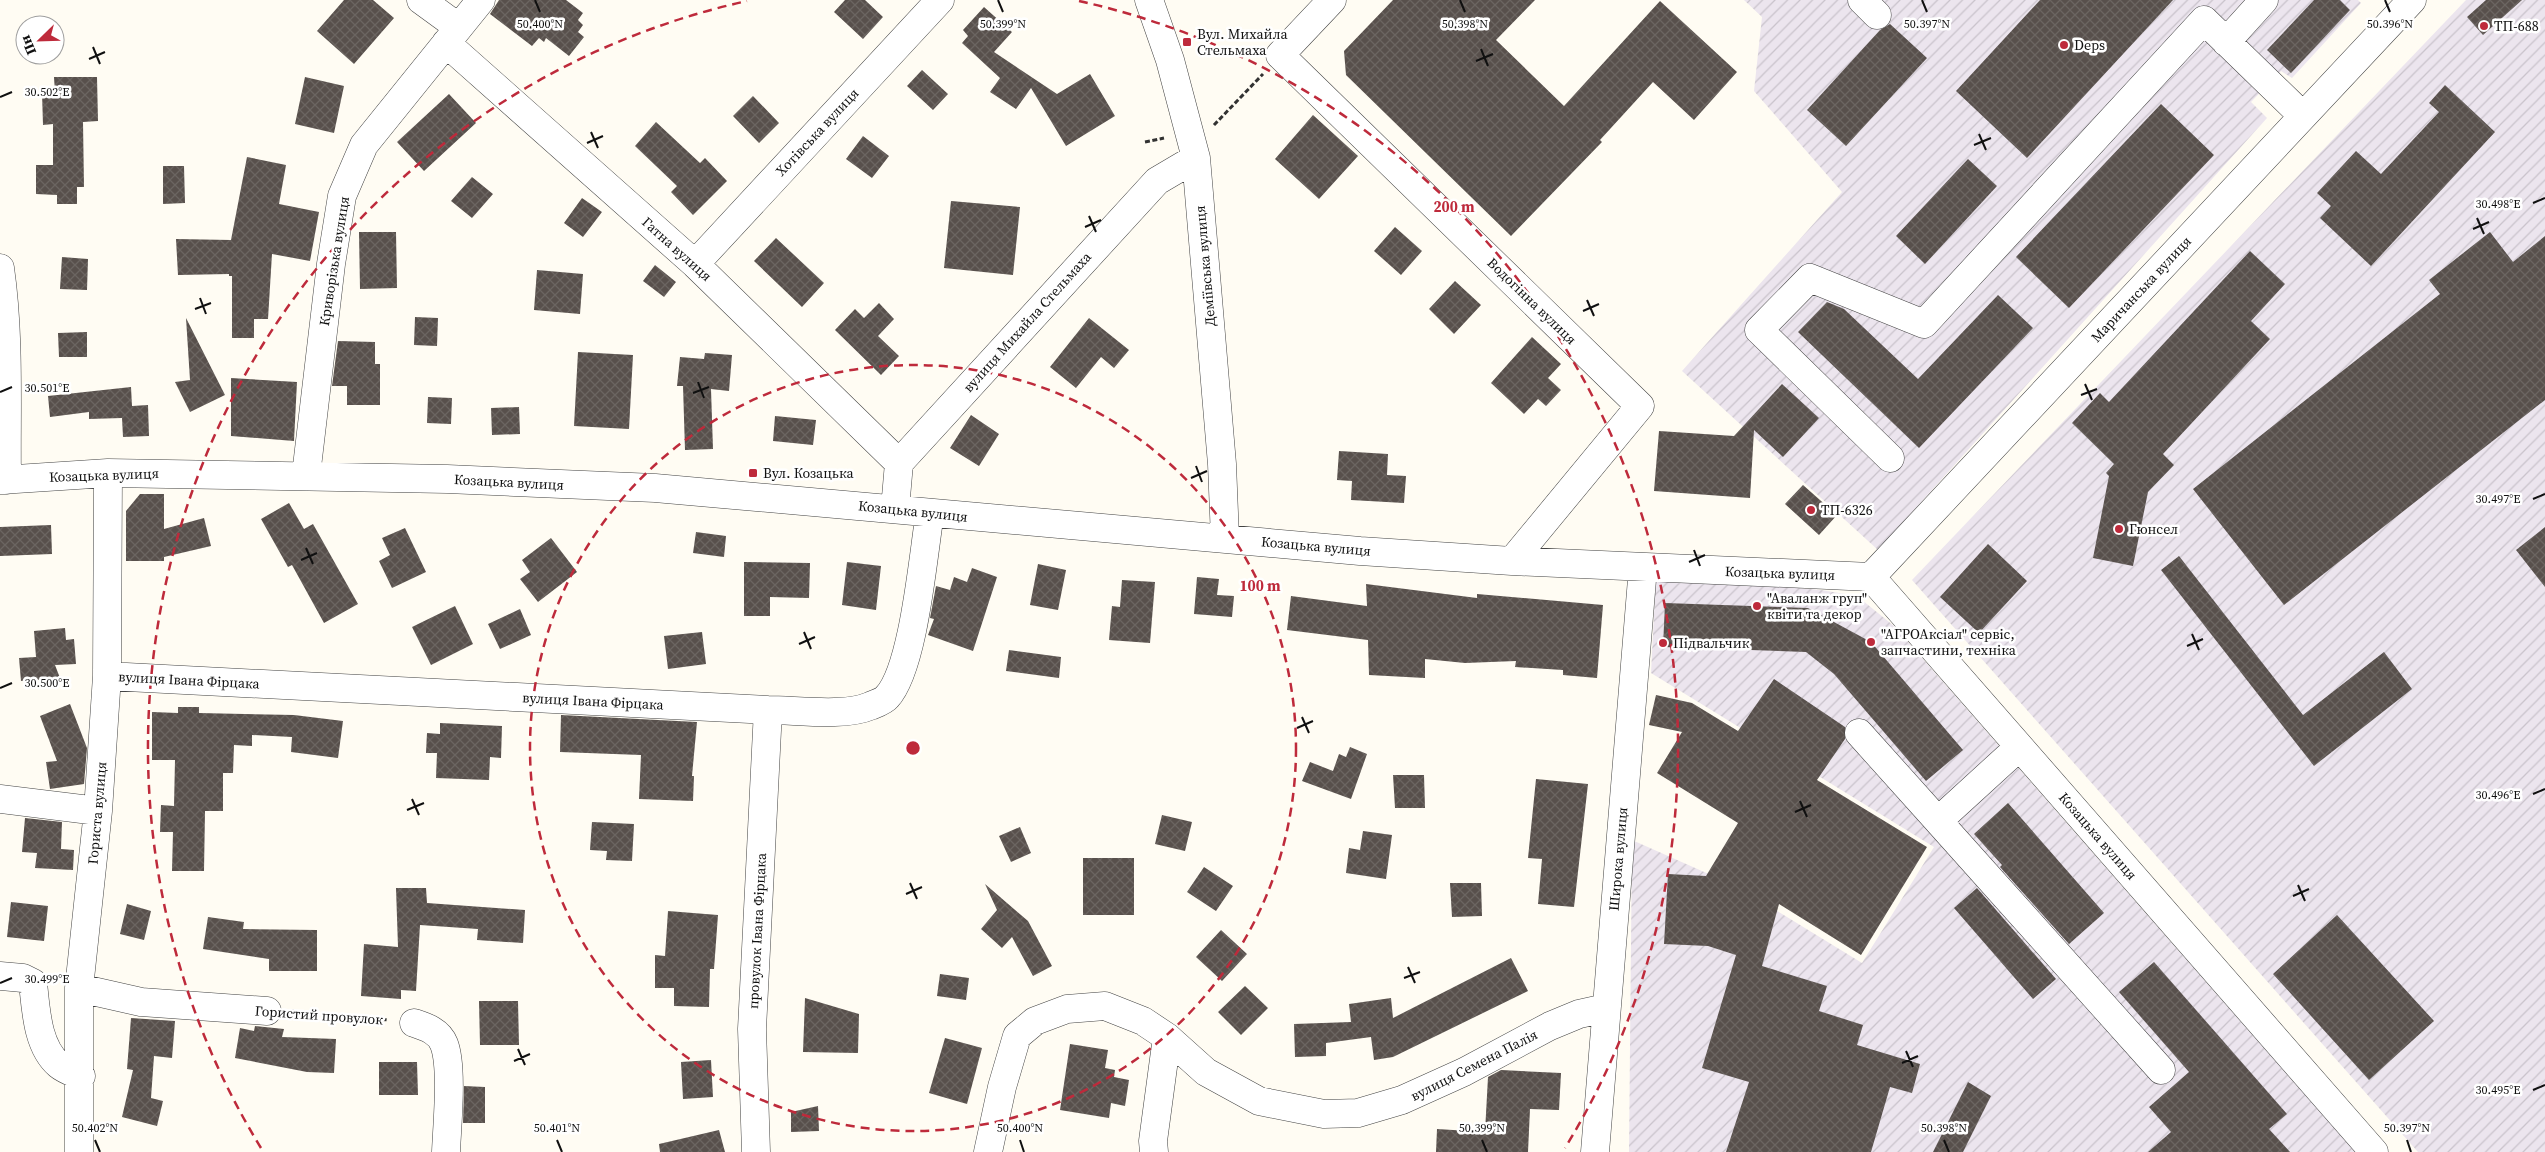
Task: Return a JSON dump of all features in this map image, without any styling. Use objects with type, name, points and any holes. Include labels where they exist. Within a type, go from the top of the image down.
[{"type":"street","name":"Гатна вулиця","points":[[421,0],[452,35],[695,264],[899,463]]},
{"type":"street","name":"Криворізька вулиця","points":[[306,475],[331,264],[342,196],[364,145],[481,0]]},
{"type":"street","name":"Хотівська вулиця","points":[[695,264],[940,0]]},
{"type":"street","name":"Деміївська вулиця","points":[[1149,0],[1170,60],[1196,158],[1221,454],[1225,538]]},
{"type":"street","points":[[1280,55],[1332,0]]},
{"type":"street","points":[[2226,42],[2264,0]]},
{"type":"street","name":"Маричанська вулиця","points":[[1871,577],[2412,0]]},
{"type":"street","points":[[1890,458],[1759,330],[1810,278],[1924,324],[2204,20],[2303,116]]},
{"type":"street","name":"Водогінна вулиця","points":[[1280,55],[1640,406],[1512,561]]},
{"type":"street","name":"вулиця Михайла Стельмаха","points":[[899,463],[1157,181],[1196,158]]},
{"type":"street","points":[[0,268],[3,290],[4,480]]},
{"type":"street","points":[[895,509],[899,463]]},
{"type":"street","name":"Козацька вулиця","points":[[4,480],[108,472],[306,475],[655,488],[895,509],[930,514],[1512,561],[1871,577],[2374,1152]]},
{"type":"street","name":"Гориста вулиця","points":[[80,1152],[79,988],[98,811],[108,676],[108,472]]},
{"type":"street","name":"вулиця Івана Фірцака","points":[[108,676],[768,710],[844,711],[869,707],[887,698],[902,669],[914,618],[930,514]]},
{"type":"street","name":"Широка вулиця","points":[[1595,1152],[1644,567]]},
{"type":"street","name":"провулок Івана Фірцака","points":[[756,1152],[752,1029],[768,710]]},
{"type":"street","points":[[1860,733],[2161,1070]]},
{"type":"street","points":[[1938,820],[2020,747]]},
{"type":"street","points":[[0,799],[98,811]]},
{"type":"street","points":[[0,976],[24,978],[33,983],[41,1035],[47,1049],[60,1065],[80,1076]]},
{"type":"street","name":"Гористий провулок","points":[[79,988],[141,1002],[267,1011]]},
{"type":"street","name":"вулиця Семена Палія","points":[[988,1152],[1002,1087],[1017,1036],[1036,1021],[1067,1009],[1105,1006],[1143,1021],[1167,1037],[1206,1072],[1259,1101],[1324,1114],[1358,1112],[1402,1100],[1464,1072],[1550,1026],[1579,1014],[1606,1008]]},
{"type":"street","points":[[414,1023],[433,1030],[444,1044],[447,1069],[446,1152]]},
{"type":"street","points":[[1154,1152],[1153,1141],[1167,1037]]},
{"type":"path","points":[[1217,124],[1280,55]]},
{"type":"path","name":"Гористий провулок","points":[[267,1011],[315,1012],[414,1023]]},
{"type":"shaded area","name":"Deps","points":[[1744,0],[2358,0],[2361,3],[2292,78],[2281,71],[2251,102],[2267,118],[1878,550],[1682,371],[1842,192],[1754,91],[1762,17]]},
{"type":"shaded area","points":[[2466,0],[2545,0],[2545,1152],[2418,1152],[1912,580]]},
{"type":"shaded area","points":[[1656,576],[1821,590],[1857,596],[1894,626],[2355,1152],[1629,1152],[1632,840],[1738,887],[1862,963],[1934,847],[1651,673]]},
{"type":"building","points":[[344,0],[373,0],[394,18],[354,64],[317,31]]},
{"type":"building","points":[[499,0],[566,0],[583,13],[578,20],[583,25],[578,32],[584,37],[569,56],[546,38],[544,42],[539,38],[532,46],[490,14]]},
{"type":"building","points":[[845,0],[865,0],[883,17],[863,39],[834,12]]},
{"type":"building","points":[[1393,0],[1535,0],[1496,40],[1564,106],[1660,1],[1737,72],[1694,120],[1653,82],[1600,140],[1602,142],[1511,236],[1346,75],[1344,51]]},
{"type":"building","name":"Deps","points":[[2040,0],[2173,0],[2027,158],[1956,91]]},
{"type":"building","points":[[2314,0],[2340,0],[2350,10],[2291,73],[2267,50]]},
{"type":"building","name":"ТП-688","points":[[2486,0],[2522,0],[2483,35],[2467,17]]},
{"type":"building","points":[[984,7],[1012,32],[994,52],[1057,94],[1090,74],[1115,116],[1066,146],[1031,88],[1016,109],[990,92],[1000,78],[962,43],[968,36],[963,30]]},
{"type":"building","points":[[1890,24],[1927,58],[1846,146],[1807,110],[1880,30]]},
{"type":"building","points":[[922,70],[948,94],[933,110],[907,86]]},
{"type":"building","points":[[54,77],[97,77],[98,121],[83,122],[84,187],[77,187],[77,204],[57,204],[57,195],[36,194],[36,165],[53,165],[53,124],[43,125],[42,93],[55,93]]},
{"type":"building","points":[[305,77],[344,86],[334,133],[295,124]]},
{"type":"building","points":[[2445,85],[2495,132],[2371,266],[2320,218],[2331,206],[2317,193],[2356,151],[2381,174],[2439,112],[2429,103]]},
{"type":"building","points":[[449,94],[476,123],[424,171],[397,142]]},
{"type":"building","points":[[753,96],[779,123],[759,143],[733,116]]},
{"type":"building","points":[[2161,104],[2214,155],[2069,308],[2016,257]]},
{"type":"building","points":[[1313,115],[1358,156],[1319,199],[1275,159]]},
{"type":"building","points":[[656,122],[700,163],[705,158],[727,181],[693,215],[671,192],[677,186],[635,146]]},
{"type":"building","points":[[863,136],[889,156],[872,178],[846,159]]},
{"type":"building","points":[[247,157],[286,165],[279,204],[319,212],[310,261],[272,254],[268,319],[254,319],[254,338],[232,338],[232,276],[229,276],[229,274],[178,275],[176,239],[231,240]]},
{"type":"building","points":[[1968,159],[1997,186],[1925,264],[1896,236]]},
{"type":"building","points":[[163,166],[184,166],[185,203],[163,204]]},
{"type":"building","points":[[472,177],[493,194],[472,218],[451,201]]},
{"type":"building","points":[[582,198],[602,212],[583,237],[564,223]]},
{"type":"building","points":[[951,201],[1020,207],[1013,275],[944,268]]},
{"type":"building","points":[[1395,227],[1422,251],[1401,275],[1374,251]]},
{"type":"building","points":[[359,232],[396,232],[397,288],[360,289]]},
{"type":"building","points":[[2490,232],[2513,262],[2545,236],[2545,400],[2284,605],[2193,489],[2440,294],[2429,280]]},
{"type":"building","points":[[776,238],[824,283],[802,307],[754,261]]},
{"type":"building","points":[[2250,251],[2285,284],[2251,321],[2270,339],[2163,454],[2174,465],[2148,492],[2133,566],[2093,558],[2109,476],[2106,473],[2114,464],[2072,423],[2100,393],[2109,402]]},
{"type":"building","points":[[62,257],[88,259],[87,290],[60,289]]},
{"type":"building","points":[[655,265],[676,282],[664,297],[643,281]]},
{"type":"building","points":[[537,270],[583,274],[580,314],[534,310]]},
{"type":"building","points":[[1455,281],[1481,305],[1454,334],[1429,309]]},
{"type":"building","points":[[1998,295],[2033,328],[1919,448],[1798,332],[1827,302],[1844,309],[1918,379]]},
{"type":"building","points":[[879,303],[894,319],[878,336],[899,356],[881,375],[835,330],[855,309],[864,318]]},
{"type":"building","points":[[415,317],[438,318],[437,346],[414,345]]},
{"type":"building","points":[[186,318],[225,395],[190,412],[175,382],[190,380]]},
{"type":"building","points":[[1089,318],[1129,350],[1114,368],[1101,357],[1076,388],[1050,367]]},
{"type":"building","points":[[87,332],[87,357],[59,357],[58,333]]},
{"type":"building","points":[[1532,337],[1561,364],[1548,378],[1561,390],[1546,406],[1538,399],[1524,414],[1491,383]]},
{"type":"building","points":[[338,341],[375,342],[375,364],[380,364],[380,405],[347,405],[347,386],[332,386]]},
{"type":"building","points":[[578,352],[633,355],[629,429],[574,426]]},
{"type":"building","points":[[705,353],[732,355],[729,391],[711,389],[713,449],[685,450],[683,386],[677,386],[680,357],[704,359]]},
{"type":"building","points":[[231,378],[297,382],[294,441],[231,436]]},
{"type":"building","points":[[1782,384],[1819,418],[1783,457],[1754,430],[1750,498],[1654,491],[1659,431],[1734,436]]},
{"type":"building","points":[[131,387],[132,406],[148,405],[149,436],[123,437],[122,418],[89,419],[89,412],[50,417],[48,396]]},
{"type":"building","points":[[428,397],[452,398],[451,424],[427,423]]},
{"type":"building","points":[[519,407],[520,434],[492,435],[491,408]]},
{"type":"building","points":[[971,415],[999,434],[979,466],[950,448]]},
{"type":"building","points":[[775,416],[816,420],[813,445],[773,441]]},
{"type":"building","points":[[1339,451],[1388,454],[1387,475],[1406,476],[1404,503],[1351,500],[1352,481],[1337,480]]},
{"type":"building","name":"ТП-6326","points":[[1803,485],[1837,515],[1819,535],[1785,504]]},
{"type":"building","points":[[140,494],[164,494],[164,529],[204,518],[211,546],[164,557],[164,561],[126,561],[126,511]]},
{"type":"building","points":[[289,503],[304,529],[313,524],[358,604],[324,623],[292,565],[288,567],[261,519]]},
{"type":"building","points":[[51,525],[52,554],[0,556],[0,527]]},
{"type":"building","points":[[2545,527],[2545,587],[2516,550]]},
{"type":"building","points":[[405,528],[426,572],[392,588],[379,561],[390,555],[382,538]]},
{"type":"building","points":[[696,532],[726,536],[724,557],[693,553]]},
{"type":"building","points":[[551,538],[577,572],[538,602],[520,579],[530,572],[522,560]]},
{"type":"building","points":[[1988,544],[2027,581],[1979,633],[1940,597]]},
{"type":"building","points":[[2179,556],[2303,715],[2384,652],[2412,689],[2314,766],[2161,570]]},
{"type":"building","points":[[744,562],[810,563],[809,598],[770,597],[770,616],[744,616]]},
{"type":"building","points":[[847,562],[881,566],[876,610],[842,605]]},
{"type":"building","points":[[1038,564],[1066,570],[1058,610],[1030,605]]},
{"type":"building","points":[[972,568],[997,577],[973,651],[928,635],[934,619],[930,618],[936,586],[950,590],[954,577],[967,582]]},
{"type":"building","points":[[1197,577],[1219,579],[1217,595],[1234,596],[1232,617],[1194,614]]},
{"type":"building","points":[[1122,580],[1155,582],[1150,643],[1109,640],[1112,606],[1120,607]]},
{"type":"building","points":[[1366,584],[1477,598],[1477,594],[1603,605],[1597,678],[1563,675],[1563,670],[1515,667],[1516,661],[1465,663],[1425,659],[1425,678],[1369,675],[1368,640],[1287,630],[1291,596],[1367,606]]},
{"type":"building","points":[[1665,603],[1808,608],[1871,642],[1963,750],[1926,781],[1834,674],[1806,652],[1663,647]]},
{"type":"building","points":[[455,606],[473,644],[431,665],[412,627]]},
{"type":"building","points":[[520,609],[531,635],[500,649],[488,624]]},
{"type":"building","points":[[65,628],[66,640],[74,639],[76,664],[55,665],[60,678],[21,681],[19,658],[36,657],[34,631]]},
{"type":"building","points":[[702,632],[706,664],[668,669],[664,636]]},
{"type":"building","points":[[1009,650],[1061,657],[1059,678],[1006,671]]},
{"type":"building","points":[[1774,679],[1845,727],[1845,739],[1817,780],[1927,847],[1861,955],[1779,904],[1762,966],[1827,986],[1819,1011],[1863,1025],[1857,1045],[1920,1064],[1912,1093],[1890,1087],[1871,1152],[1726,1152],[1749,1082],[1702,1068],[1736,955],[1708,946],[1664,944],[1668,874],[1706,876],[1738,823],[1657,773],[1682,732],[1649,725],[1656,695],[1692,703],[1738,731]]},
{"type":"building","points":[[70,704],[87,748],[84,784],[50,789],[46,762],[57,761],[40,716]]},
{"type":"building","points":[[178,707],[199,707],[199,713],[294,715],[343,721],[338,758],[291,752],[292,737],[252,735],[252,746],[234,745],[233,773],[223,773],[223,811],[205,811],[204,871],[172,871],[173,832],[160,832],[161,805],[174,806],[175,760],[152,760],[152,712],[178,713]]},
{"type":"building","points":[[561,715],[697,722],[692,776],[694,776],[693,801],[639,799],[641,755],[560,752]]},
{"type":"building","points":[[440,723],[502,726],[501,758],[490,757],[489,780],[436,778],[437,753],[426,753],[427,733],[440,734]]},
{"type":"building","points":[[1350,747],[1367,754],[1351,799],[1302,781],[1310,762],[1333,771],[1339,754],[1346,757]]},
{"type":"building","points":[[1393,775],[1424,775],[1425,808],[1395,808]]},
{"type":"building","points":[[1536,779],[1588,784],[1574,907],[1538,904],[1542,859],[1528,858]]},
{"type":"building","points":[[2008,803],[2104,913],[2069,944],[2000,867],[2002,865],[1974,834]]},
{"type":"building","points":[[1162,815],[1192,822],[1185,851],[1155,844]]},
{"type":"building","points":[[25,818],[62,822],[61,849],[74,850],[73,870],[35,868],[37,853],[22,852]]},
{"type":"building","points":[[592,822],[634,824],[632,861],[606,860],[607,851],[590,850]]},
{"type":"building","points":[[1020,827],[1031,853],[1011,862],[999,836]]},
{"type":"building","points":[[1363,831],[1392,835],[1386,879],[1346,873],[1349,848],[1360,850]]},
{"type":"building","points":[[1083,858],[1134,858],[1134,915],[1083,915]]},
{"type":"building","points":[[1204,867],[1233,886],[1216,911],[1187,892]]},
{"type":"building","points":[[1450,883],[1481,883],[1482,916],[1452,917]]},
{"type":"building","points":[[985,884],[1028,921],[1052,966],[1033,976],[1012,937],[1002,948],[981,929],[997,910]]},
{"type":"building","points":[[396,888],[426,888],[427,903],[525,910],[523,943],[477,940],[478,929],[420,925],[416,991],[401,990],[401,999],[361,996],[364,944],[398,947]]},
{"type":"building","points":[[1977,888],[2056,979],[2033,999],[1954,908]]},
{"type":"building","points":[[11,902],[48,906],[44,941],[7,937]]},
{"type":"building","points":[[127,904],[151,911],[144,940],[120,934]]},
{"type":"building","points":[[668,911],[718,915],[714,969],[710,969],[709,1007],[674,1006],[674,988],[655,988],[655,955],[665,956]]},
{"type":"building","points":[[2337,915],[2434,1021],[2369,1080],[2273,974]]},
{"type":"building","points":[[208,917],[244,922],[243,929],[317,930],[317,971],[269,971],[269,959],[203,949]]},
{"type":"building","points":[[1221,930],[1247,954],[1222,981],[1196,957]]},
{"type":"building","points":[[1511,958],[1528,991],[1393,1057],[1374,1060],[1371,1037],[1326,1043],[1326,1056],[1295,1057],[1294,1024],[1351,1022],[1349,1004],[1391,998],[1393,1018]]},
{"type":"building","points":[[2154,962],[2287,1114],[2269,1129],[2290,1152],[2148,1152],[2171,1132],[2149,1107],[2189,1072],[2119,992]]},
{"type":"building","points":[[940,974],[969,978],[966,1000],[937,996]]},
{"type":"building","points":[[1245,986],[1268,1008],[1241,1035],[1218,1012]]},
{"type":"building","points":[[805,998],[859,1014],[858,1053],[803,1052]]},
{"type":"building","points":[[479,1001],[518,1001],[519,1045],[480,1045]]},
{"type":"building","points":[[131,1018],[175,1021],[172,1058],[154,1056],[151,1098],[163,1101],[157,1126],[122,1117],[133,1070],[127,1069]]},
{"type":"building","points":[[255,1026],[284,1029],[282,1037],[336,1039],[334,1073],[307,1072],[235,1058],[240,1028],[254,1031]]},
{"type":"building","points":[[945,1038],[982,1048],[967,1104],[929,1093]]},
{"type":"building","points":[[1070,1044],[1108,1050],[1105,1068],[1115,1070],[1114,1077],[1129,1080],[1125,1106],[1111,1103],[1109,1118],[1060,1110]]},
{"type":"building","points":[[711,1060],[713,1097],[683,1099],[681,1062]]},
{"type":"building","points":[[379,1062],[417,1062],[418,1095],[379,1095]]},
{"type":"building","points":[[1501,1070],[1561,1073],[1559,1110],[1530,1109],[1528,1152],[1436,1152],[1437,1129],[1485,1132],[1488,1077]]},
{"type":"building","points":[[1968,1082],[1991,1096],[1963,1152],[1933,1152]]},
{"type":"building","points":[[464,1086],[485,1087],[485,1123],[463,1123]]},
{"type":"building","points":[[818,1106],[819,1131],[791,1132],[791,1112]]},
{"type":"building","points":[[719,1130],[725,1152],[660,1152],[659,1144]]},
{"type":"place","name":"ТП-688","points":[[2484,26]]},
{"type":"place","name":"Вул. Михайла Стельмаха","points":[[1187,42]]},
{"type":"place","name":"Deps","points":[[2064,45]]},
{"type":"place","name":"Вул. Козацька","points":[[753,473]]},
{"type":"place","name":"ТП-6326","points":[[1811,510]]},
{"type":"place","name":"Гюнсел","points":[[2119,529]]},
{"type":"place","name":"\"Аваланж груп\" квіти та декор","points":[[1757,606]]},
{"type":"place","name":"\"АГРОАксіал\" сервіс, запчастини, техніка","points":[[1871,642]]},
{"type":"place","name":"Підвальчик","points":[[1663,643]]}]
